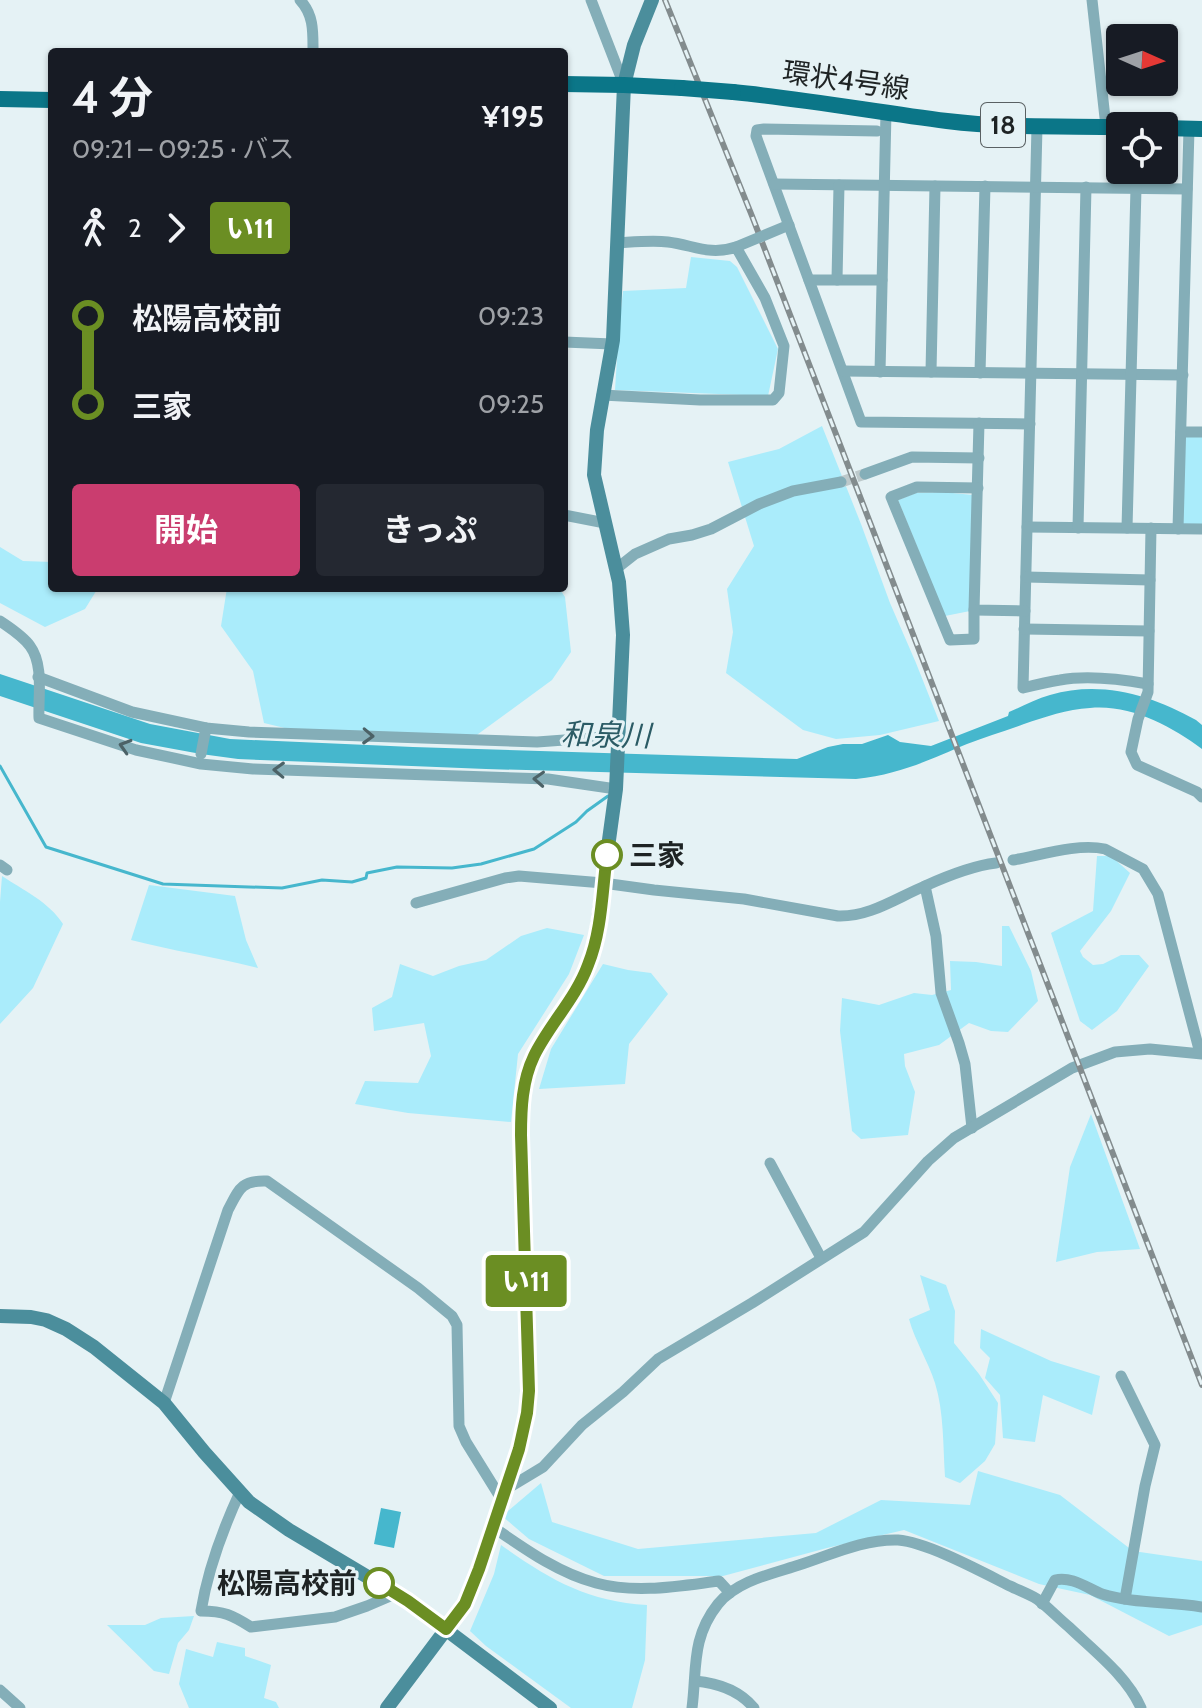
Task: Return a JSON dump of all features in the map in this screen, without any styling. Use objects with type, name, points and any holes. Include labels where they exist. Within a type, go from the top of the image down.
[{"type":"main road","name":"環状4号線","points":[[568,84],[682,88],[779,96],[949,121],[1037,127],[1106,127]]},
{"type":"main road","points":[[0,99],[48,100]]},
{"type":"street","points":[[300,0],[311,17],[313,48]]},
{"type":"street","points":[[591,0],[624,85]]},
{"type":"street","points":[[1092,0],[1111,112]]},
{"type":"street","points":[[387,1708],[465,1604],[519,1449],[527,1413],[529,1391],[521,1110],[533,1057],[587,968],[594,949],[617,781],[622,602],[594,475],[597,430],[612,344],[624,85],[634,45],[650,6]]},
{"type":"street","points":[[880,372],[886,112]]},
{"type":"street","points":[[1037,127],[1023,688],[1082,678],[1126,680],[1147,690]]},
{"type":"street","points":[[1178,529],[1187,189],[1195,129]]},
{"type":"street","points":[[877,131],[757,130],[756,136],[861,422],[1030,424]]},
{"type":"street","points":[[774,184],[1187,189]]},
{"type":"street","points":[[837,280],[839,185]]},
{"type":"street","points":[[931,372],[935,186]]},
{"type":"street","points":[[980,373],[985,186]]},
{"type":"street","points":[[1078,528],[1086,187]]},
{"type":"street","points":[[1127,528],[1136,188]]},
{"type":"street","points":[[617,243],[669,242],[691,248],[725,251],[789,225]]},
{"type":"street","points":[[602,395],[773,400],[779,393],[784,346],[765,298],[736,247]]},
{"type":"street","points":[[809,280],[882,280]]},
{"type":"street","points":[[568,342],[612,344]]},
{"type":"street","points":[[843,371],[1183,375]]},
{"type":"street","points":[[978,488],[917,487],[891,497],[946,641],[974,639],[979,458],[979,423]]},
{"type":"street","points":[[1181,432],[1202,432]]},
{"type":"street","points":[[865,474],[912,457],[979,458]]},
{"type":"street","points":[[616,569],[635,554],[669,539],[711,529],[759,504],[793,491],[841,482]]},
{"type":"street","points":[[568,516],[605,523]]},
{"type":"street","points":[[1027,527],[1202,529]]},
{"type":"street","points":[[1151,528],[1147,690],[1131,752],[1137,765],[1202,797]]},
{"type":"street","points":[[1026,577],[1150,580]]},
{"type":"street","points":[[974,610],[1025,611]]},
{"type":"street","points":[[0,621],[28,643],[36,659],[39,718],[147,753],[201,764],[253,769],[617,781]]},
{"type":"street","points":[[1024,629],[1149,631]]},
{"type":"street","points":[[39,684],[205,732],[537,742],[619,736]]},
{"type":"street","points":[[201,754],[205,732]]},
{"type":"street","points":[[504,1495],[543,1467],[582,1425],[658,1359],[864,1232],[928,1161],[954,1138],[1072,1068],[1115,1052],[1150,1049],[1201,1053],[1162,905],[1143,869],[1099,848],[1084,847],[1013,860]]},
{"type":"street","points":[[416,903],[519,876],[744,899],[853,917],[972,868],[996,863]]},
{"type":"street","points":[[925,886],[936,936],[941,993],[965,1064],[972,1128]]},
{"type":"street","points":[[770,1163],[821,1258]]},
{"type":"street","points":[[164,1403],[228,1210],[241,1187],[251,1180],[267,1181],[418,1288],[452,1316],[457,1325],[459,1426],[466,1442],[504,1495]]},
{"type":"street","points":[[0,1316],[46,1320],[94,1347],[164,1403],[249,1502],[395,1594],[550,1708]]},
{"type":"street","points":[[1121,1376],[1155,1445],[1125,1599]]},
{"type":"street","points":[[240,1492],[217,1545],[201,1611],[234,1615],[251,1627],[335,1617],[395,1594]]},
{"type":"street","points":[[493,1527],[549,1563],[595,1583],[667,1588],[719,1581],[730,1593]]},
{"type":"street","points":[[692,1708],[697,1645],[706,1623],[730,1593],[768,1575],[847,1547],[895,1540],[910,1541],[933,1550],[1037,1599],[1119,1676],[1141,1708]]},
{"type":"street","points":[[1042,1604],[1055,1580],[1065,1578],[1125,1599],[1202,1607]]},
{"type":"street","points":[[695,1681],[728,1688],[747,1699],[754,1708]]},
{"type":"street","points":[[0,1690],[20,1708]]},
{"type":"shaded area","points":[[691,257],[730,261],[737,267],[778,349],[768,396],[615,390],[623,291],[686,288]]},
{"type":"shaded area","points":[[822,426],[939,721],[880,735],[836,739],[803,730],[726,673],[733,632],[727,589],[754,546],[728,462],[779,449]]},
{"type":"shaded area","points":[[1184,436],[1202,436],[1202,525],[1183,525]]},
{"type":"shaded area","points":[[916,493],[973,495],[970,611],[945,616],[898,500]]},
{"type":"shaded area","points":[[0,547],[23,561],[48,562],[48,592],[96,592],[85,609],[45,627],[0,603]]},
{"type":"shaded area","points":[[226,592],[562,592],[565,597],[571,652],[552,680],[474,737],[322,737],[264,723],[253,671],[221,626]]},
{"type":"shaded area","points":[[0,674],[150,724],[230,739],[797,759],[828,747],[862,744],[888,735],[900,742],[931,746],[1008,716],[1009,712],[1045,697],[1069,691],[1107,690],[1161,703],[1196,720],[1202,725],[1202,749],[1149,718],[1105,708],[1056,714],[900,770],[856,779],[238,759],[141,743],[0,696]]},
{"type":"shaded area","points":[[1097,856],[1111,856],[1130,873],[1111,911],[1080,951],[1093,965],[1103,964],[1121,955],[1139,955],[1149,966],[1117,1011],[1092,1030],[1080,1021],[1051,933],[1093,911]]},
{"type":"shaded area","points":[[2,876],[43,903],[63,924],[33,988],[0,1024],[0,902]]},
{"type":"shaded area","points":[[149,885],[235,896],[246,940],[258,968],[131,940]]},
{"type":"shaded area","points":[[1002,926],[1009,926],[1031,971],[1038,1001],[1008,1032],[991,1031],[969,1023],[939,1045],[904,1054],[915,1092],[908,1135],[861,1139],[852,1131],[840,1031],[842,998],[879,1005],[914,993],[932,995],[951,990],[950,961],[1002,966]]},
{"type":"shaded area","points":[[547,928],[584,935],[569,974],[518,1054],[511,1122],[408,1113],[355,1104],[365,1081],[418,1083],[431,1056],[424,1023],[374,1031],[372,1008],[392,997],[400,964],[433,976],[486,960],[521,936]]},
{"type":"shaded area","points":[[603,964],[651,973],[668,994],[629,1044],[625,1084],[539,1089],[551,1049]]},
{"type":"shaded area","points":[[1091,1114],[1140,1249],[1097,1252],[1056,1262],[1070,1167]]},
{"type":"shaded area","points":[[920,1275],[946,1285],[955,1311],[954,1343],[998,1403],[995,1444],[985,1461],[960,1483],[945,1477],[938,1394],[909,1319],[930,1310]]},
{"type":"shaded area","points":[[981,1329],[1051,1361],[1100,1376],[1092,1415],[1043,1395],[1035,1442],[1003,1438],[1000,1395],[985,1378],[990,1358],[980,1348]]},
{"type":"shaded area","points":[[978,1471],[1060,1495],[1133,1551],[1202,1561],[1202,1625],[1169,1636],[1090,1595],[1039,1584],[904,1530],[723,1576],[604,1576],[529,1539],[502,1516],[541,1483],[552,1522],[638,1549],[816,1533],[881,1500],[970,1505]]},
{"type":"shaded area","points":[[381,1508],[401,1512],[394,1548],[374,1544]]},
{"type":"shaded area","points":[[501,1545],[569,1586],[605,1599],[647,1605],[645,1660],[632,1708],[571,1708],[470,1631],[494,1574]]},
{"type":"shaded area","points":[[194,1616],[189,1630],[178,1643],[169,1674],[154,1671],[107,1625],[145,1625],[161,1618]]},
{"type":"shaded area","points":[[217,1642],[245,1648],[245,1656],[271,1665],[264,1698],[276,1702],[279,1708],[189,1708],[179,1684],[186,1649],[213,1657]]},
{"type":"waterway","points":[[0,766],[46,847],[163,884],[282,888],[322,880],[352,882],[366,878],[367,873],[397,867],[452,868],[481,864],[534,849],[576,822],[608,796]]},
{"type":"tunnel","points":[[841,482],[865,474]]},
{"type":"railway","points":[[665,0],[752,216],[1202,1385]]},
{"type":"bus line","name":"い11","points":[[379,1583],[446,1629],[465,1604],[519,1449],[529,1391],[521,1110],[533,1057],[576,988],[594,949],[607,855]]},
{"type":"place","name":"三家","points":[[607,855]]},
{"type":"place","name":"松陽高校前","points":[[379,1583]]},
{"type":"water label","name":"和泉川","points":[[606,735]]}]
